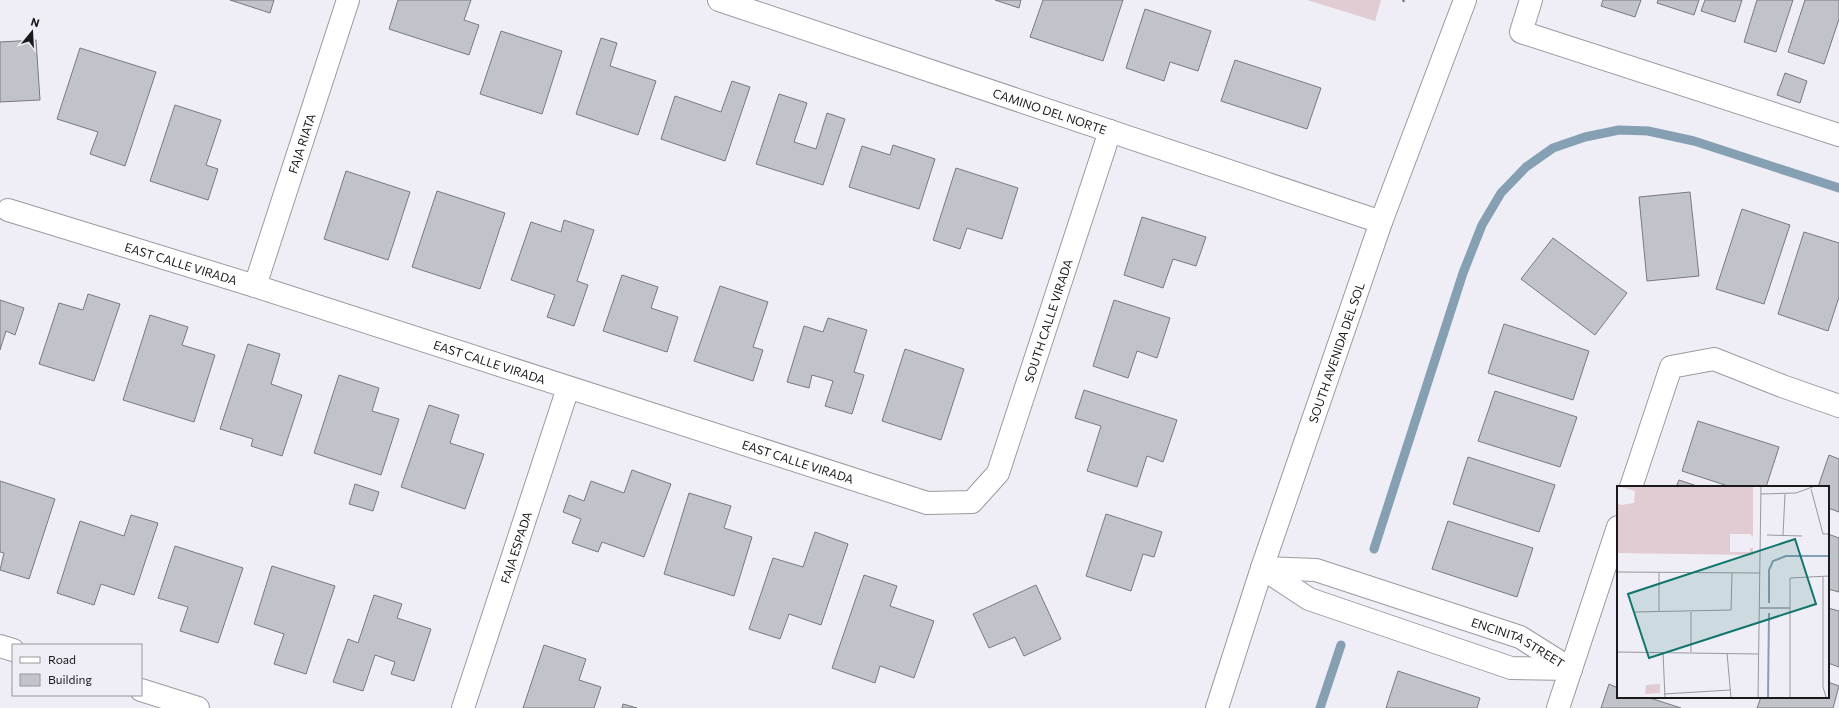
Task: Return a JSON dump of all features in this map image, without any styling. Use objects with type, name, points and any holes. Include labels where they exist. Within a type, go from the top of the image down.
[{"type":"street","name":"FAJA RIATA","points":[[255,286],[348,0]]},
{"type":"street","name":"CAMINO DEL NORTE","points":[[720,0],[1381,222]]},
{"type":"street","name":"SOUTH AVENIDA DEL SOL","points":[[1217,708],[1262,568],[1381,222],[1465,0]]},
{"type":"street","points":[[1531,0],[1521,32],[1839,135]]},
{"type":"street","name":"SOUTH CALLE VIRADA","points":[[972,502],[998,472],[1110,131]]},
{"type":"street","name":"EAST CALLE VIRADA","points":[[8,210],[255,286],[927,503],[972,502]]},
{"type":"street","points":[[1631,486],[1671,367],[1714,358],[1782,386],[1839,406]]},
{"type":"street","name":"FAJA ESPADA","points":[[463,708],[568,388]]},
{"type":"street","points":[[1558,708],[1617,530]]},
{"type":"street","name":"ENCINITA STREET","points":[[1262,568],[1316,570],[1520,637],[1571,669]]},
{"type":"street","name":"ENCINITA STREET","points":[[1262,568],[1308,599],[1511,668],[1571,669]]},
{"type":"street","points":[[0,646],[12,650]]},
{"type":"street","points":[[142,691],[163,702],[198,708]]},
{"type":"shaded area","points":[[1307,0],[1381,0],[1375,21]]},
{"type":"building","points":[[230,0],[274,0],[270,13]]},
{"type":"building","points":[[398,0],[471,0],[464,20],[479,25],[469,55],[389,29]]},
{"type":"building","points":[[995,0],[1021,0],[1019,8]]},
{"type":"building","points":[[1043,0],[1123,0],[1103,61],[1030,37]]},
{"type":"building","points":[[1603,0],[1641,0],[1635,17],[1601,6]]},
{"type":"building","points":[[1658,0],[1699,0],[1694,15],[1657,3]]},
{"type":"building","points":[[1705,0],[1742,0],[1735,22],[1701,11]]},
{"type":"building","points":[[1757,0],[1793,0],[1776,52],[1744,42]]},
{"type":"building","points":[[1805,0],[1839,0],[1839,19],[1824,64],[1788,52]]},
{"type":"building","points":[[1145,9],[1211,31],[1198,71],[1170,62],[1164,81],[1126,68]]},
{"type":"building","points":[[501,31],[562,51],[542,114],[480,94]]},
{"type":"building","points":[[601,38],[617,43],[610,66],[656,81],[638,135],[576,114]]},
{"type":"building","points":[[36,40],[40,100],[0,102],[0,42]]},
{"type":"building","points":[[80,48],[156,72],[125,166],[90,154],[98,132],[57,119]]},
{"type":"building","points":[[1235,60],[1321,88],[1307,129],[1221,101]]},
{"type":"building","points":[[1785,73],[1807,81],[1800,103],[1777,95]]},
{"type":"building","points":[[732,81],[750,87],[725,161],[661,139],[675,96],[721,112]]},
{"type":"building","points":[[779,94],[807,103],[794,142],[816,149],[827,113],[845,119],[823,185],[756,164]]},
{"type":"building","points":[[175,105],[221,120],[206,165],[218,169],[208,200],[150,181]]},
{"type":"building","points":[[893,145],[935,159],[919,209],[849,187],[862,146],[890,155]]},
{"type":"building","points":[[956,168],[1018,188],[1002,239],[967,228],[960,249],[933,240]]},
{"type":"building","points":[[346,171],[410,192],[388,260],[324,239]]},
{"type":"building","points":[[437,191],[505,213],[480,289],[412,267]]},
{"type":"building","points":[[1690,192],[1699,276],[1647,281],[1639,197]]},
{"type":"building","points":[[1742,209],[1790,225],[1764,304],[1716,289]]},
{"type":"building","points":[[1142,217],[1206,237],[1196,266],[1173,259],[1163,288],[1124,275]]},
{"type":"building","points":[[564,220],[594,230],[577,281],[588,285],[574,326],[547,317],[555,295],[511,280],[531,222],[561,232]]},
{"type":"building","points":[[1804,232],[1839,243],[1839,297],[1828,331],[1778,314]]},
{"type":"building","points":[[1553,238],[1627,293],[1595,335],[1521,279]]},
{"type":"building","points":[[622,275],[658,287],[651,308],[678,317],[667,352],[603,331]]},
{"type":"building","points":[[720,286],[768,302],[753,347],[763,350],[753,381],[694,361]]},
{"type":"building","points":[[88,294],[120,304],[94,381],[39,364],[59,303],[83,310]]},
{"type":"building","points":[[0,300],[24,308],[15,335],[6,331],[0,350]]},
{"type":"building","points":[[1114,300],[1170,318],[1157,358],[1137,351],[1128,378],[1093,366]]},
{"type":"building","points":[[150,315],[188,327],[182,345],[215,355],[194,422],[123,400]]},
{"type":"building","points":[[828,318],[867,330],[854,372],[864,375],[852,414],[825,406],[833,381],[812,375],[809,388],[787,382],[804,326],[823,332]]},
{"type":"building","points":[[1504,324],[1589,351],[1573,400],[1488,373]]},
{"type":"building","points":[[248,344],[280,354],[271,384],[302,395],[282,456],[251,446],[253,439],[220,429]]},
{"type":"building","points":[[905,349],[964,369],[941,440],[882,421]]},
{"type":"building","points":[[339,375],[379,388],[372,411],[399,419],[381,475],[314,453]]},
{"type":"building","points":[[1084,390],[1177,420],[1163,462],[1147,456],[1137,487],[1087,471],[1101,426],[1075,418]]},
{"type":"building","points":[[1495,391],[1577,417],[1560,467],[1478,441]]},
{"type":"building","points":[[429,405],[459,415],[450,443],[484,454],[465,509],[401,487]]},
{"type":"building","points":[[1698,421],[1779,447],[1766,486],[1728,486],[1682,471]]},
{"type":"building","points":[[1829,455],[1839,459],[1839,512],[1829,508],[1829,486],[1818,486]]},
{"type":"building","points":[[1468,457],[1555,485],[1539,532],[1453,504]]},
{"type":"building","points":[[632,470],[671,484],[644,557],[602,542],[598,552],[572,543],[581,519],[563,512],[569,495],[584,501],[591,481],[624,493]]},
{"type":"building","points":[[1679,480],[1697,486],[1676,486]]},
{"type":"building","points":[[0,481],[55,499],[29,579],[0,570],[4,553],[0,552]]},
{"type":"building","points":[[355,484],[379,492],[373,511],[349,504]]},
{"type":"building","points":[[689,493],[731,506],[724,528],[752,537],[734,596],[664,574]]},
{"type":"building","points":[[1106,514],[1162,532],[1154,557],[1143,554],[1131,591],[1086,576]]},
{"type":"building","points":[[131,515],[158,523],[134,595],[101,584],[94,605],[57,593],[80,521],[124,536]]},
{"type":"building","points":[[1448,521],[1533,548],[1517,597],[1432,569]]},
{"type":"building","points":[[815,532],[848,544],[821,625],[789,614],[780,639],[749,629],[773,558],[803,567]]},
{"type":"building","points":[[1829,534],[1839,538],[1839,592],[1829,589]]},
{"type":"building","points":[[175,546],[243,568],[218,643],[180,631],[188,607],[158,598]]},
{"type":"building","points":[[272,566],[335,586],[306,674],[274,664],[284,634],[254,624]]},
{"type":"building","points":[[864,575],[897,586],[890,606],[934,621],[914,678],[880,666],[875,683],[832,668]]},
{"type":"building","points":[[1036,585],[1061,639],[1024,656],[1015,637],[989,648],[973,614]]},
{"type":"building","points":[[374,595],[402,604],[397,618],[431,629],[414,681],[391,674],[395,662],[375,655],[363,691],[333,682],[348,639],[358,643]]},
{"type":"building","points":[[1829,608],[1839,611],[1839,667],[1829,663]]},
{"type":"building","points":[[544,645],[586,659],[579,680],[601,687],[594,708],[523,708]]},
{"type":"building","points":[[1398,671],[1480,698],[1477,708],[1386,708]]},
{"type":"building","points":[[1829,682],[1839,686],[1833,708],[1757,708],[1761,698],[1829,698]]},
{"type":"building","points":[[1609,684],[1617,688],[1617,698],[1650,698],[1681,708],[1601,708]]},
{"type":"building","points":[[623,704],[637,708],[622,708]]},
{"type":"waterway","points":[[1374,549],[1463,273],[1482,225],[1501,193],[1526,167],[1553,148],[1585,137],[1619,130],[1648,131],[1694,141],[1839,188]]},
{"type":"waterway","points":[[1320,708],[1341,645]]}]
